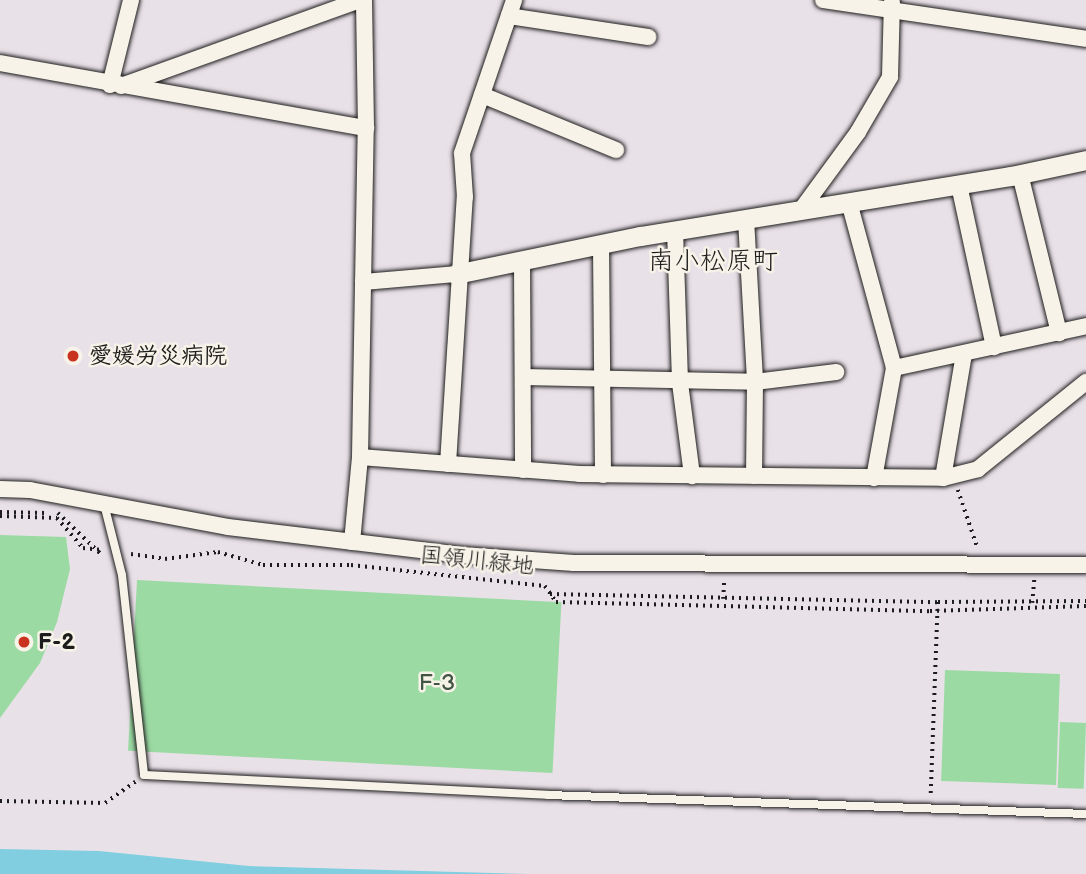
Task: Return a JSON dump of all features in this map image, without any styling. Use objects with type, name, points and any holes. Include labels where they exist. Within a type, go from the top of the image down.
[{"type":"street","points":[[114,86],[131,0]]},
{"type":"street","points":[[114,86],[362,0],[366,128],[360,457],[352,542]]},
{"type":"street","points":[[448,464],[456,274],[465,197],[462,153],[514,0]]},
{"type":"street","points":[[822,0],[892,5],[1086,39]]},
{"type":"street","points":[[801,210],[858,132],[890,78],[892,5]]},
{"type":"street","points":[[509,16],[648,37]]},
{"type":"street","points":[[0,63],[114,86],[366,128]]},
{"type":"street","points":[[482,95],[616,150]]},
{"type":"street","points":[[363,282],[456,274],[676,230],[959,185],[1086,160]]},
{"type":"street","points":[[1020,174],[1059,333]]},
{"type":"street","points":[[959,185],[994,347]]},
{"type":"street","points":[[849,202],[894,368],[874,478]]},
{"type":"street","points":[[746,219],[755,382],[754,476]]},
{"type":"street","points":[[676,230],[680,383],[692,475]]},
{"type":"street","points":[[601,244],[603,475]]},
{"type":"street","points":[[522,261],[523,470]]},
{"type":"street","points":[[894,368],[1086,326]]},
{"type":"street","points":[[949,477],[964,354]]},
{"type":"street","points":[[523,377],[680,383],[755,382],[836,372]]},
{"type":"street","points":[[360,457],[603,475],[949,477],[978,469],[1086,382]]},
{"type":"street","points":[[0,489],[30,490],[228,527],[574,564],[725,567],[1086,565]]},
{"type":"lane","points":[[104,505],[121,570],[144,775],[1086,814]]},
{"type":"path","points":[[949,477],[988,566]]},
{"type":"path","name":"国領川緑地","points":[[0,514],[57,518],[83,548],[164,559],[219,552],[263,565],[351,565],[545,586],[556,601],[937,610],[1086,606]]},
{"type":"path","points":[[93,549],[121,570]]},
{"type":"path","points":[[723,600],[725,567]]},
{"type":"path","points":[[550,594],[723,600],[1086,601]]},
{"type":"path","points":[[930,809],[938,602]]},
{"type":"green space","name":"F-2","points":[[0,535],[66,537],[70,569],[57,622],[40,663],[0,718]]},
{"type":"green space","name":"F-3","points":[[137,580],[561,602],[552,773],[128,751]]},
{"type":"green space","points":[[945,670],[1060,674],[1056,785],[941,781]]},
{"type":"green space","points":[[1060,722],[1086,723],[1084,789],[1058,788]]},
{"type":"water","points":[[0,849],[99,851],[249,866],[528,874],[0,874]]},
{"type":"place","name":"愛媛労災病院","points":[[73,356]]},
{"type":"place","name":"F-2","points":[[24,642]]},
{"type":"district","name":"南小松原町","points":[[713,262]]}]
